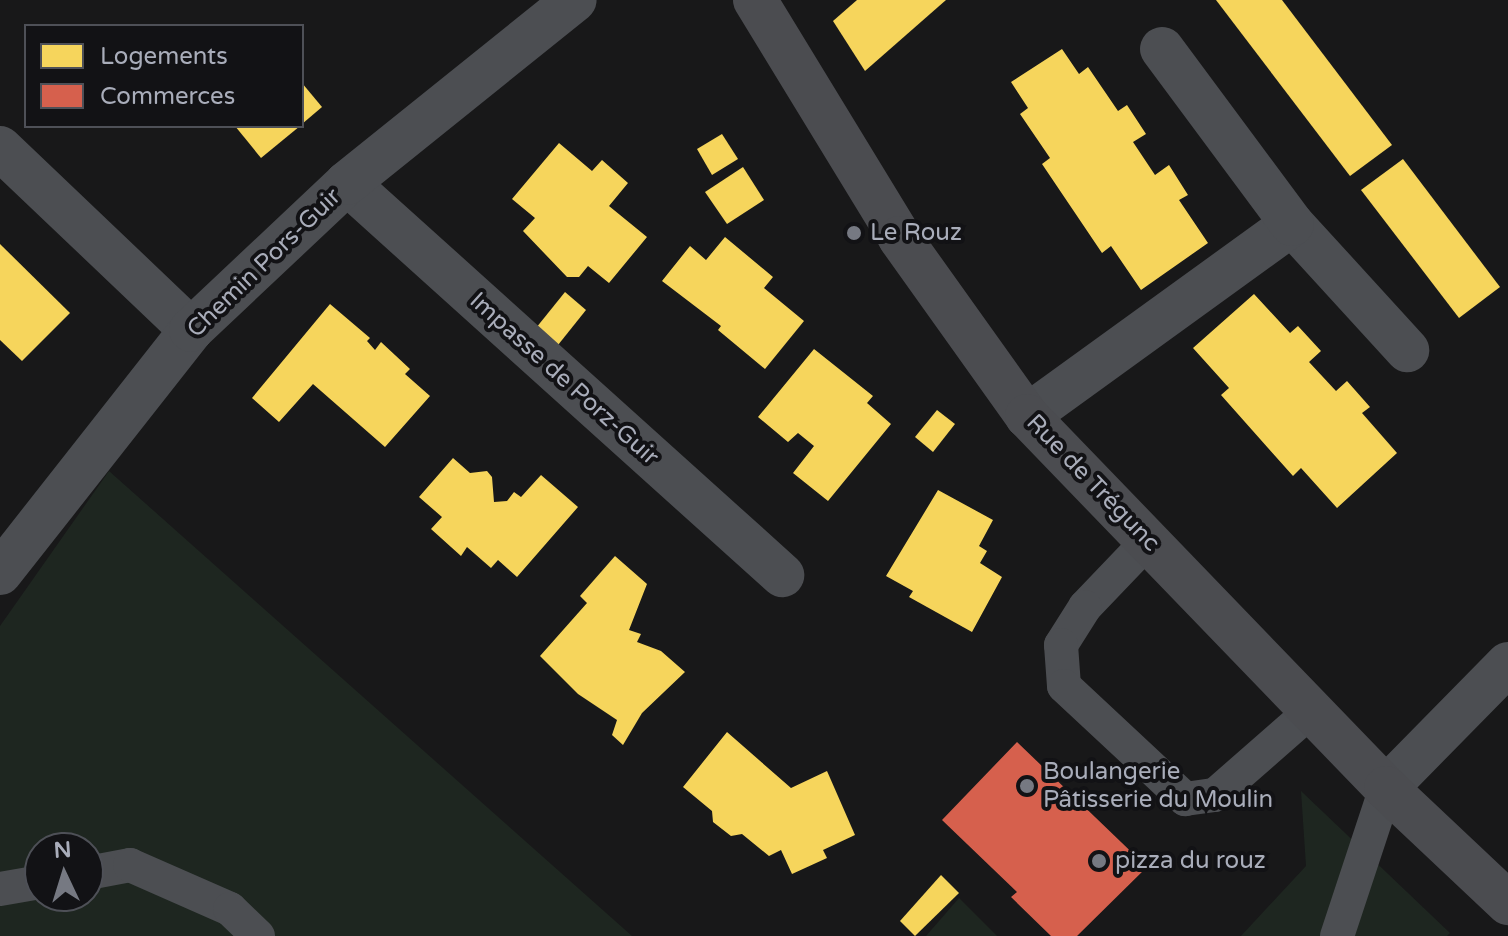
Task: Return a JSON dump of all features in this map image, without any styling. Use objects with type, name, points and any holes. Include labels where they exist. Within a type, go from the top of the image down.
[{"type":"main road","name":"Rue de Trégunc","points":[[755,0],[900,238],[1027,416],[1386,788],[1508,903]]},
{"type":"street","name":"Chemin Pors-Guir","points":[[0,573],[191,330],[347,183],[575,0]]},
{"type":"street","points":[[1162,49],[1292,224],[1407,350]]},
{"type":"street","points":[[0,148],[191,330]]},
{"type":"street","name":"Impasse de Porz-Guir","points":[[347,183],[782,575]]},
{"type":"street","points":[[1027,416],[1292,224]]},
{"type":"street","points":[[1386,788],[1508,664]]},
{"type":"lane","points":[[1148,541],[1085,607],[1061,645],[1064,686],[1185,799],[1215,795],[1312,710]]},
{"type":"lane","points":[[1337,936],[1386,788]]},
{"type":"lane","points":[[104,870],[130,865],[230,909],[258,936]]},
{"type":"lane","points":[[0,889],[24,885]]},
{"type":"shaded area","points":[[109,471],[632,936],[0,936],[0,626]]},
{"type":"shaded area","points":[[1301,791],[1450,933],[1447,936],[1241,936],[1306,866]]},
{"type":"shaded area","points":[[959,898],[997,936],[926,936]]},
{"type":"building: Logements","points":[[857,0],[946,0],[865,71],[833,21]]},
{"type":"building: Logements","points":[[1216,0],[1282,0],[1392,145],[1350,176]]},
{"type":"building: Logements","points":[[1062,49],[1079,74],[1088,67],[1118,111],[1127,105],[1146,134],[1133,142],[1155,175],[1169,165],[1188,195],[1179,200],[1208,243],[1141,290],[1111,246],[1102,253],[1042,164],[1050,158],[1020,114],[1028,108],[1011,82]]},
{"type":"building: Logements","points":[[304,85],[322,107],[304,122]]},
{"type":"building: Logements","points":[[237,128],[298,128],[261,158]]},
{"type":"building: Logements","points":[[722,134],[738,159],[712,175],[697,149]]},
{"type":"building: Logements","points":[[559,143],[592,171],[602,160],[628,183],[609,206],[647,237],[609,283],[588,266],[579,277],[567,277],[523,231],[535,218],[512,199]]},
{"type":"building: Logements","points":[[1403,159],[1500,287],[1459,318],[1361,190]]},
{"type":"building: Logements","points":[[743,167],[764,200],[727,224],[705,192]]},
{"type":"building: Logements","points":[[725,237],[773,277],[764,288],[804,321],[765,369],[718,330],[721,326],[662,281],[690,246],[706,260]]},
{"type":"building: Logements","points":[[0,244],[70,313],[22,361],[0,340]]},
{"type":"building: Logements","points":[[565,292],[586,310],[558,345],[536,328]]},
{"type":"building: Logements","points":[[1254,294],[1290,333],[1298,326],[1321,351],[1309,362],[1336,391],[1347,381],[1370,407],[1362,413],[1397,453],[1337,508],[1301,468],[1293,476],[1221,395],[1229,388],[1193,348]]},
{"type":"building: Logements","points":[[330,304],[370,338],[367,341],[375,350],[381,342],[410,369],[405,374],[430,396],[385,447],[313,384],[279,422],[252,398]]},
{"type":"building: Logements","points":[[814,349],[873,396],[867,403],[891,424],[828,501],[793,473],[814,446],[798,433],[788,442],[758,417]]},
{"type":"building: Logements","points":[[937,410],[955,424],[933,452],[915,437]]},
{"type":"building: Logements","points":[[453,458],[470,473],[487,471],[492,477],[494,502],[507,501],[514,492],[521,497],[541,475],[578,507],[517,577],[498,560],[491,568],[467,547],[461,556],[431,529],[442,517],[419,497]]},
{"type":"building: Logements","points":[[938,490],[993,520],[979,546],[987,551],[980,563],[1002,577],[972,632],[909,597],[913,591],[886,576]]},
{"type":"building: Logements","points":[[615,556],[647,584],[629,630],[641,634],[637,642],[661,651],[685,672],[642,713],[623,745],[612,735],[617,720],[578,694],[540,656],[587,603],[580,596]]},
{"type":"building: Logements","points":[[727,732],[791,788],[827,771],[855,835],[823,850],[827,858],[792,874],[781,850],[769,856],[742,834],[731,836],[713,822],[712,811],[683,787]]},
{"type":"building: Logements","points":[[941,875],[959,893],[915,936],[900,921]]},
{"type":"building: Commerces","points":[[1017,742],[1147,867],[1077,936],[1051,936],[1011,897],[1017,892],[942,820]]},
{"type":"place","name":"Le Rouz","points":[[854,233]]},
{"type":"place","name":"Boulangerie Pâtisserie du Moulin","points":[[1027,786]]},
{"type":"place","name":"pizza du rouz","points":[[1099,861]]}]
